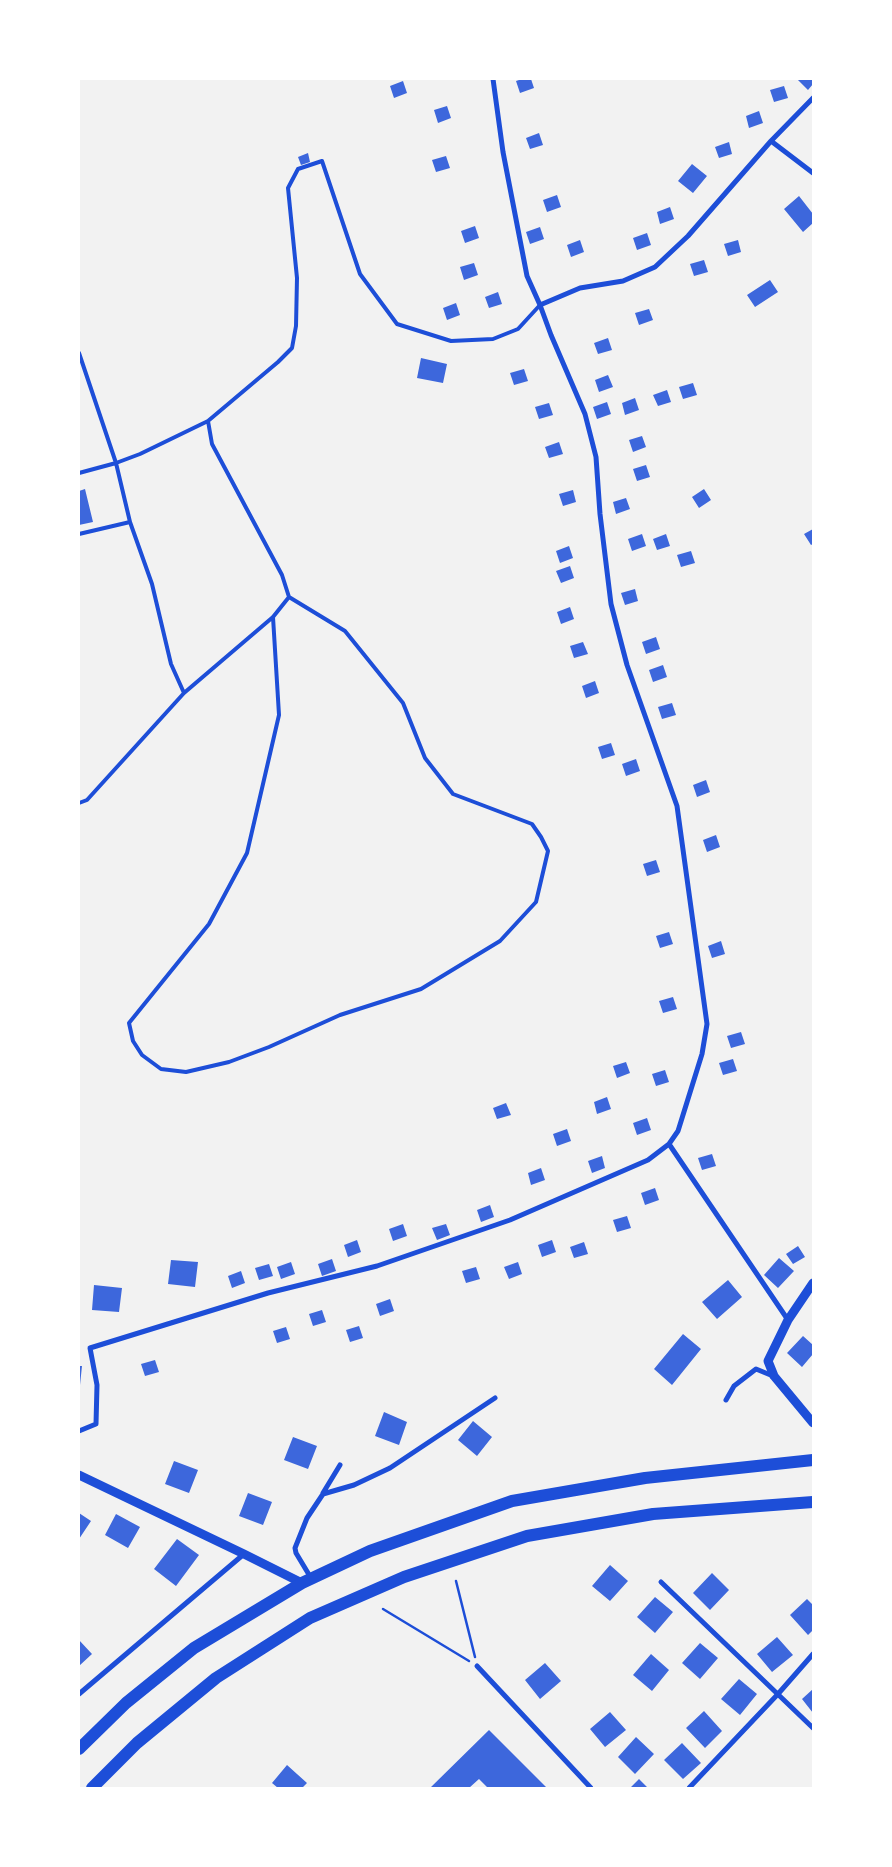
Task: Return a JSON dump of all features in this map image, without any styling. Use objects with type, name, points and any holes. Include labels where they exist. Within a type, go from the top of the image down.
[{"type":"main road","points":[[79,1749],[126,1703],[194,1648],[307,1581],[370,1551],[512,1502],[644,1478],[813,1460]]},
{"type":"main road","points":[[92,1788],[137,1743],[216,1678],[310,1618],[404,1577],[527,1536],[653,1514],[813,1502]]},
{"type":"street","points":[[79,1431],[96,1424],[97,1385],[90,1348],[268,1293],[377,1266],[510,1220],[648,1160],[669,1144],[678,1131],[702,1054],[707,1024],[677,806],[628,665],[611,604],[600,514],[596,458],[585,414],[527,276],[502,152],[493,79]]},
{"type":"street","points":[[540,305],[580,288],[623,281],[654,267],[688,236],[771,141],[813,98]]},
{"type":"street","points":[[771,141],[813,173]]},
{"type":"street","points":[[669,1144],[788,1320]]},
{"type":"street","points":[[813,1284],[788,1320],[768,1362],[774,1376],[813,1423]]},
{"type":"street","points":[[726,1400],[734,1386],[756,1369],[774,1376]]},
{"type":"street","points":[[323,1494],[354,1485],[390,1468],[494,1398]]},
{"type":"street","points":[[307,1581],[295,1548],[308,1518],[340,1465]]},
{"type":"street","points":[[79,1475],[244,1554],[307,1581]]},
{"type":"street","points":[[79,1694],[244,1554]]},
{"type":"street","points":[[661,1582],[813,1728]]},
{"type":"street","points":[[689,1788],[813,1654]]},
{"type":"street","points":[[477,1666],[592,1788]]},
{"type":"lane","points":[[79,473],[140,454],[208,421],[292,348],[296,326],[296,278],[288,188],[298,169],[322,161],[360,274],[398,324],[451,340],[493,339],[518,329],[540,305]]},
{"type":"lane","points":[[79,353],[116,463],[130,522],[152,584],[171,664],[184,693]]},
{"type":"lane","points":[[208,421],[212,444],[282,575],[289,597],[345,631],[403,703],[425,758],[453,794],[532,824],[542,837],[548,851],[536,902],[500,941],[421,988],[340,1014],[269,1047],[229,1062],[186,1072],[161,1069],[142,1055],[132,1041],[128,1023],[209,924],[247,853],[279,715],[273,616]]},
{"type":"lane","points":[[79,534],[130,522]]},
{"type":"lane","points":[[79,803],[88,800],[184,693],[273,616],[289,597]]},
{"type":"path","points":[[456,1581],[477,1666]]},
{"type":"path","points":[[383,1609],[477,1666]]},
{"type":"building","points":[[531,79],[534,88],[520,93],[516,81]]},
{"type":"building","points":[[797,79],[813,79],[813,84],[808,90]]},
{"type":"building","points":[[403,81],[407,93],[394,98],[390,86]]},
{"type":"building","points":[[784,86],[788,98],[774,102],[770,90]]},
{"type":"building","points":[[447,106],[451,118],[438,123],[434,110]]},
{"type":"building","points":[[759,111],[763,123],[749,128],[746,116]]},
{"type":"building","points":[[539,133],[543,145],[530,149],[526,138]]},
{"type":"building","points":[[729,142],[732,154],[719,158],[715,147]]},
{"type":"building","points":[[308,153],[310,162],[301,165],[298,157]]},
{"type":"building","points":[[446,156],[450,168],[436,172],[432,160]]},
{"type":"building","points":[[692,164],[707,176],[693,193],[678,181]]},
{"type":"building","points":[[557,195],[561,207],[547,212],[543,200]]},
{"type":"building","points":[[799,196],[813,214],[813,223],[803,232],[784,209]]},
{"type":"building","points":[[670,207],[674,219],[660,224],[657,212]]},
{"type":"building","points":[[475,226],[479,238],[465,243],[461,231]]},
{"type":"building","points":[[540,227],[544,239],[530,244],[526,232]]},
{"type":"building","points":[[647,233],[651,245],[637,250],[633,238]]},
{"type":"building","points":[[580,240],[584,252],[571,257],[567,245]]},
{"type":"building","points":[[738,240],[741,252],[728,256],[724,244]]},
{"type":"building","points":[[704,260],[708,272],[694,276],[690,264]]},
{"type":"building","points":[[474,263],[478,275],[464,280],[460,267]]},
{"type":"building","points":[[770,280],[778,292],[755,307],[747,295]]},
{"type":"building","points":[[498,292],[502,304],[489,308],[485,297]]},
{"type":"building","points":[[456,303],[460,315],[447,320],[443,308]]},
{"type":"building","points":[[649,309],[653,320],[639,325],[635,313]]},
{"type":"building","points":[[608,338],[612,350],[598,354],[594,343]]},
{"type":"building","points":[[421,358],[447,364],[443,383],[417,378]]},
{"type":"building","points":[[524,369],[528,381],[514,385],[510,373]]},
{"type":"building","points":[[608,375],[613,387],[599,392],[595,380]]},
{"type":"building","points":[[693,383],[697,395],[683,399],[679,387]]},
{"type":"building","points":[[667,390],[671,402],[658,406],[653,395]]},
{"type":"building","points":[[635,398],[639,410],[625,415],[622,403]]},
{"type":"building","points":[[607,402],[611,414],[597,419],[593,407]]},
{"type":"building","points":[[549,403],[553,415],[539,419],[535,407]]},
{"type":"building","points":[[642,436],[646,447],[633,452],[629,440]]},
{"type":"building","points":[[559,442],[563,454],[549,458],[545,447]]},
{"type":"building","points":[[646,465],[650,477],[637,481],[633,469]]},
{"type":"building","points":[[85,489],[93,522],[79,525],[79,491]]},
{"type":"building","points":[[704,489],[711,500],[699,508],[692,497]]},
{"type":"building","points":[[573,490],[576,502],[563,506],[559,494]]},
{"type":"building","points":[[626,498],[630,509],[616,514],[613,502]]},
{"type":"building","points":[[813,529],[813,544],[811,545],[804,534]]},
{"type":"building","points":[[642,534],[646,546],[632,551],[628,539]]},
{"type":"building","points":[[666,534],[670,546],[657,550],[653,539]]},
{"type":"building","points":[[569,546],[573,558],[560,563],[556,551]]},
{"type":"building","points":[[691,551],[695,563],[681,567],[677,555]]},
{"type":"building","points":[[570,566],[574,578],[561,583],[556,571]]},
{"type":"building","points":[[635,589],[638,601],[625,605],[621,593]]},
{"type":"building","points":[[570,607],[574,619],[561,624],[557,612]]},
{"type":"building","points":[[656,637],[660,649],[646,654],[642,642]]},
{"type":"building","points":[[583,642],[588,654],[574,658],[570,646]]},
{"type":"building","points":[[663,665],[667,677],[653,682],[649,670]]},
{"type":"building","points":[[595,681],[599,693],[586,698],[582,686]]},
{"type":"building","points":[[672,703],[676,715],[662,719],[658,707]]},
{"type":"building","points":[[611,743],[615,755],[602,759],[598,747]]},
{"type":"building","points":[[636,759],[640,771],[626,776],[622,764]]},
{"type":"building","points":[[706,780],[710,792],[697,797],[693,785]]},
{"type":"building","points":[[716,835],[720,847],[707,852],[703,840]]},
{"type":"building","points":[[656,860],[660,872],[647,876],[643,864]]},
{"type":"building","points":[[669,932],[673,944],[660,948],[656,936]]},
{"type":"building","points":[[721,941],[725,954],[712,958],[708,946]]},
{"type":"building","points":[[673,997],[677,1009],[663,1013],[659,1001]]},
{"type":"building","points":[[741,1032],[745,1044],[731,1048],[727,1036]]},
{"type":"building","points":[[733,1059],[737,1071],[723,1075],[719,1063]]},
{"type":"building","points":[[626,1062],[630,1073],[617,1078],[613,1066]]},
{"type":"building","points":[[665,1070],[669,1082],[656,1086],[652,1074]]},
{"type":"building","points":[[607,1097],[611,1109],[597,1114],[594,1102]]},
{"type":"building","points":[[506,1103],[511,1115],[497,1119],[493,1108]]},
{"type":"building","points":[[647,1118],[651,1130],[637,1135],[633,1123]]},
{"type":"building","points":[[567,1129],[571,1141],[557,1146],[553,1134]]},
{"type":"building","points":[[712,1154],[716,1166],[702,1170],[698,1158]]},
{"type":"building","points":[[602,1156],[605,1168],[592,1173],[588,1161]]},
{"type":"building","points":[[541,1168],[545,1180],[531,1185],[528,1173]]},
{"type":"building","points":[[655,1188],[659,1200],[645,1205],[641,1193]]},
{"type":"building","points":[[490,1205],[494,1217],[481,1222],[477,1210]]},
{"type":"building","points":[[627,1216],[631,1228],[617,1232],[613,1220]]},
{"type":"building","points":[[403,1224],[407,1236],[393,1241],[389,1229]]},
{"type":"building","points":[[446,1224],[450,1235],[437,1240],[432,1228]]},
{"type":"building","points":[[357,1240],[361,1252],[348,1257],[344,1245]]},
{"type":"building","points":[[552,1240],[556,1252],[542,1257],[538,1245]]},
{"type":"building","points":[[584,1242],[588,1254],[574,1258],[570,1247]]},
{"type":"building","points":[[798,1246],[805,1257],[793,1264],[786,1254]]},
{"type":"building","points":[[779,1258],[794,1271],[778,1288],[764,1275]]},
{"type":"building","points":[[332,1259],[336,1271],[322,1276],[318,1264]]},
{"type":"building","points":[[171,1260],[198,1262],[195,1287],[168,1284]]},
{"type":"building","points":[[291,1262],[295,1274],[281,1279],[277,1267]]},
{"type":"building","points":[[518,1262],[522,1274],[509,1279],[504,1267]]},
{"type":"building","points":[[269,1264],[273,1276],[259,1280],[255,1268]]},
{"type":"building","points":[[476,1267],[480,1279],[466,1283],[462,1271]]},
{"type":"building","points":[[241,1271],[245,1283],[232,1288],[228,1276]]},
{"type":"building","points":[[728,1280],[742,1297],[717,1319],[702,1302]]},
{"type":"building","points":[[94,1285],[122,1288],[119,1312],[92,1310]]},
{"type":"building","points":[[390,1299],[394,1311],[380,1316],[376,1304]]},
{"type":"building","points":[[322,1310],[326,1322],[313,1326],[309,1314]]},
{"type":"building","points":[[359,1326],[363,1338],[350,1342],[346,1330]]},
{"type":"building","points":[[286,1327],[290,1339],[277,1343],[273,1331]]},
{"type":"building","points":[[683,1334],[701,1349],[672,1385],[654,1369]]},
{"type":"building","points":[[803,1336],[813,1345],[813,1354],[802,1367],[787,1353]]},
{"type":"building","points":[[155,1360],[159,1372],[145,1376],[141,1364]]},
{"type":"building","points":[[79,1366],[82,1366],[80,1385],[79,1385]]},
{"type":"building","points":[[384,1412],[407,1422],[399,1445],[375,1436]]},
{"type":"building","points":[[473,1421],[492,1437],[477,1456],[458,1440]]},
{"type":"building","points":[[293,1437],[317,1446],[308,1469],[284,1460]]},
{"type":"building","points":[[174,1461],[198,1470],[189,1493],[165,1484]]},
{"type":"building","points":[[248,1493],[272,1502],[263,1525],[239,1516]]},
{"type":"building","points":[[79,1513],[91,1521],[79,1539]]},
{"type":"building","points":[[116,1514],[140,1527],[128,1548],[105,1535]]},
{"type":"building","points":[[177,1539],[199,1555],[176,1586],[154,1569]]},
{"type":"building","points":[[610,1565],[628,1581],[610,1601],[592,1586]]},
{"type":"building","points":[[712,1573],[729,1590],[710,1610],[693,1593]]},
{"type":"building","points":[[655,1597],[673,1612],[655,1633],[637,1617]]},
{"type":"building","points":[[807,1599],[813,1605],[813,1630],[808,1635],[790,1615]]},
{"type":"building","points":[[777,1637],[793,1655],[772,1672],[757,1654]]},
{"type":"building","points":[[79,1640],[92,1654],[79,1666]]},
{"type":"building","points":[[700,1643],[718,1658],[700,1679],[682,1663]]},
{"type":"building","points":[[651,1654],[669,1670],[652,1691],[633,1675]]},
{"type":"building","points":[[545,1663],[561,1681],[540,1699],[525,1680]]},
{"type":"building","points":[[739,1679],[757,1694],[740,1715],[721,1699]]},
{"type":"building","points":[[813,1689],[813,1713],[802,1699]]},
{"type":"building","points":[[704,1711],[722,1731],[705,1748],[686,1728]]},
{"type":"building","points":[[610,1712],[626,1730],[605,1747],[590,1729]]},
{"type":"building","points":[[489,1730],[547,1788],[488,1788],[479,1779],[469,1788],[430,1788]]},
{"type":"building","points":[[636,1737],[654,1754],[635,1774],[618,1757]]},
{"type":"building","points":[[682,1743],[701,1763],[683,1779],[664,1760]]},
{"type":"building","points":[[287,1765],[307,1783],[302,1788],[278,1788],[272,1783]]},
{"type":"building","points":[[639,1779],[648,1788],[630,1788]]}]
